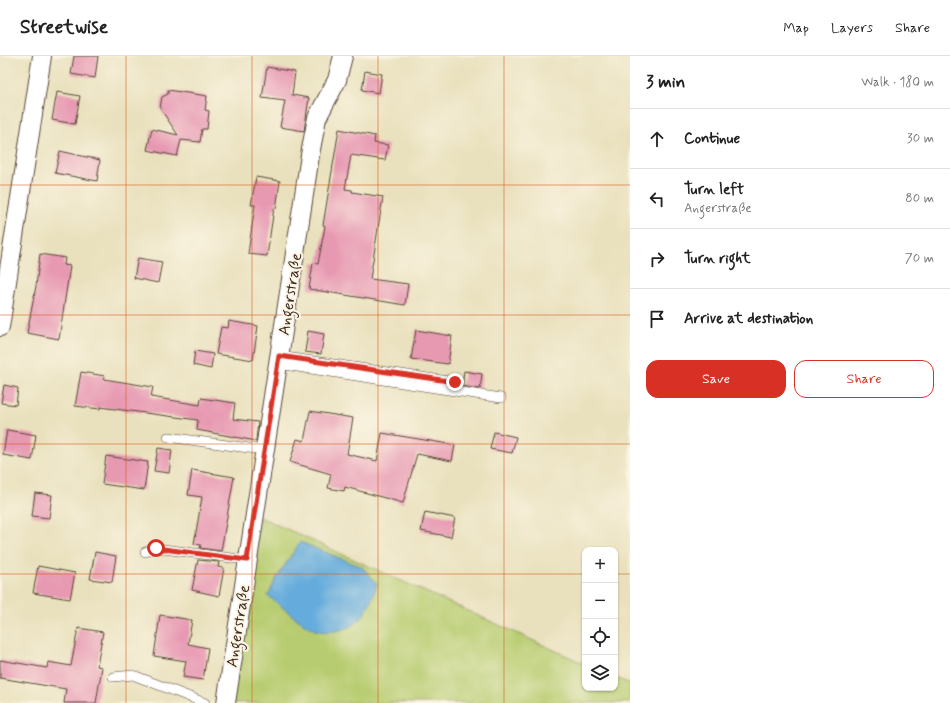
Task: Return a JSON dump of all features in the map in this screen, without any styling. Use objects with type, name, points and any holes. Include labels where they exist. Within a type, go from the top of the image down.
[{"type":"street","points":[[0,327],[42,56]]},
{"type":"street","name":"Angerstraße","points":[[226,703],[278,360],[317,118],[337,80],[343,56]]},
{"type":"lane","points":[[278,360],[455,382]]},
{"type":"lane","points":[[278,360],[501,398]]},
{"type":"lane","points":[[168,437],[264,450]]},
{"type":"lane","points":[[145,552],[156,548],[247,560]]},
{"type":"lane","points":[[113,677],[133,675],[205,703]]},
{"type":"green space","points":[[260,517],[582,663],[582,691],[618,691],[618,678],[630,684],[630,703],[232,703]]},
{"type":"water","points":[[300,542],[362,567],[377,583],[368,608],[358,621],[351,626],[343,629],[323,632],[315,630],[301,622],[268,596],[276,579]]},
{"type":"building","points":[[74,56],[98,56],[95,78],[71,74]]},
{"type":"building","points":[[267,67],[295,72],[292,95],[309,98],[304,131],[280,127],[285,101],[262,98]]},
{"type":"building","points":[[365,71],[382,74],[379,93],[362,90]]},
{"type":"building","points":[[168,90],[207,96],[205,110],[209,111],[207,129],[202,129],[200,142],[181,140],[177,156],[147,150],[152,129],[178,135],[160,108],[162,97],[168,94]]},
{"type":"building","points":[[57,92],[80,96],[75,124],[52,120]]},
{"type":"building","points":[[339,129],[375,136],[374,143],[388,145],[385,160],[351,155],[345,189],[352,190],[352,192],[383,197],[370,279],[408,284],[405,305],[309,289],[313,263],[318,264]]},
{"type":"building","points":[[60,151],[100,160],[97,181],[55,173]]},
{"type":"building","points":[[256,177],[280,181],[276,209],[274,208],[267,256],[248,254],[255,205],[251,205]]},
{"type":"building","points":[[40,254],[65,258],[64,265],[70,266],[59,339],[27,333],[36,286]]},
{"type":"building","points":[[138,258],[162,262],[158,283],[134,278]]},
{"type":"building","points":[[229,321],[258,326],[253,360],[216,354],[221,327],[228,328]]},
{"type":"building","points":[[416,330],[452,336],[448,364],[411,359]]},
{"type":"building","points":[[308,331],[324,334],[321,354],[305,352]]},
{"type":"building","points":[[195,351],[213,354],[211,369],[193,365]]},
{"type":"building","points":[[464,371],[482,374],[480,389],[462,386]]},
{"type":"building","points":[[81,372],[105,376],[104,379],[153,387],[151,397],[200,405],[201,398],[235,403],[233,419],[258,422],[256,441],[197,430],[198,420],[100,407],[100,409],[75,406]]},
{"type":"building","points":[[4,385],[18,388],[16,405],[1,403]]},
{"type":"building","points":[[310,411],[353,418],[347,454],[377,461],[382,433],[455,445],[452,461],[417,454],[403,503],[345,487],[344,491],[328,488],[331,474],[290,462],[297,439],[304,441]]},
{"type":"building","points":[[7,430],[36,435],[32,460],[3,455]]},
{"type":"building","points":[[494,432],[516,437],[512,453],[490,449]]},
{"type":"building","points":[[158,448],[172,450],[169,473],[154,471]]},
{"type":"building","points":[[106,456],[148,462],[144,490],[102,484]]},
{"type":"building","points":[[192,470],[234,477],[221,551],[200,548],[201,545],[194,544],[202,497],[188,495]]},
{"type":"building","points":[[35,493],[52,495],[49,518],[32,516]]},
{"type":"building","points":[[425,512],[455,518],[451,537],[421,531]]},
{"type":"building","points":[[95,552],[116,556],[112,582],[90,579]]},
{"type":"building","points":[[198,560],[219,562],[218,567],[224,568],[219,596],[192,590]]},
{"type":"building","points":[[38,566],[75,573],[70,599],[33,593]]},
{"type":"building","points":[[160,615],[192,620],[188,644],[208,648],[203,680],[183,677],[186,661],[154,656]]},
{"type":"building","points":[[78,628],[103,632],[97,666],[102,667],[96,703],[64,703],[66,689],[0,678],[0,660],[47,668],[48,662],[71,666]]},
{"type":"route","points":[[156,548],[247,560],[279,356],[455,382]]}]
